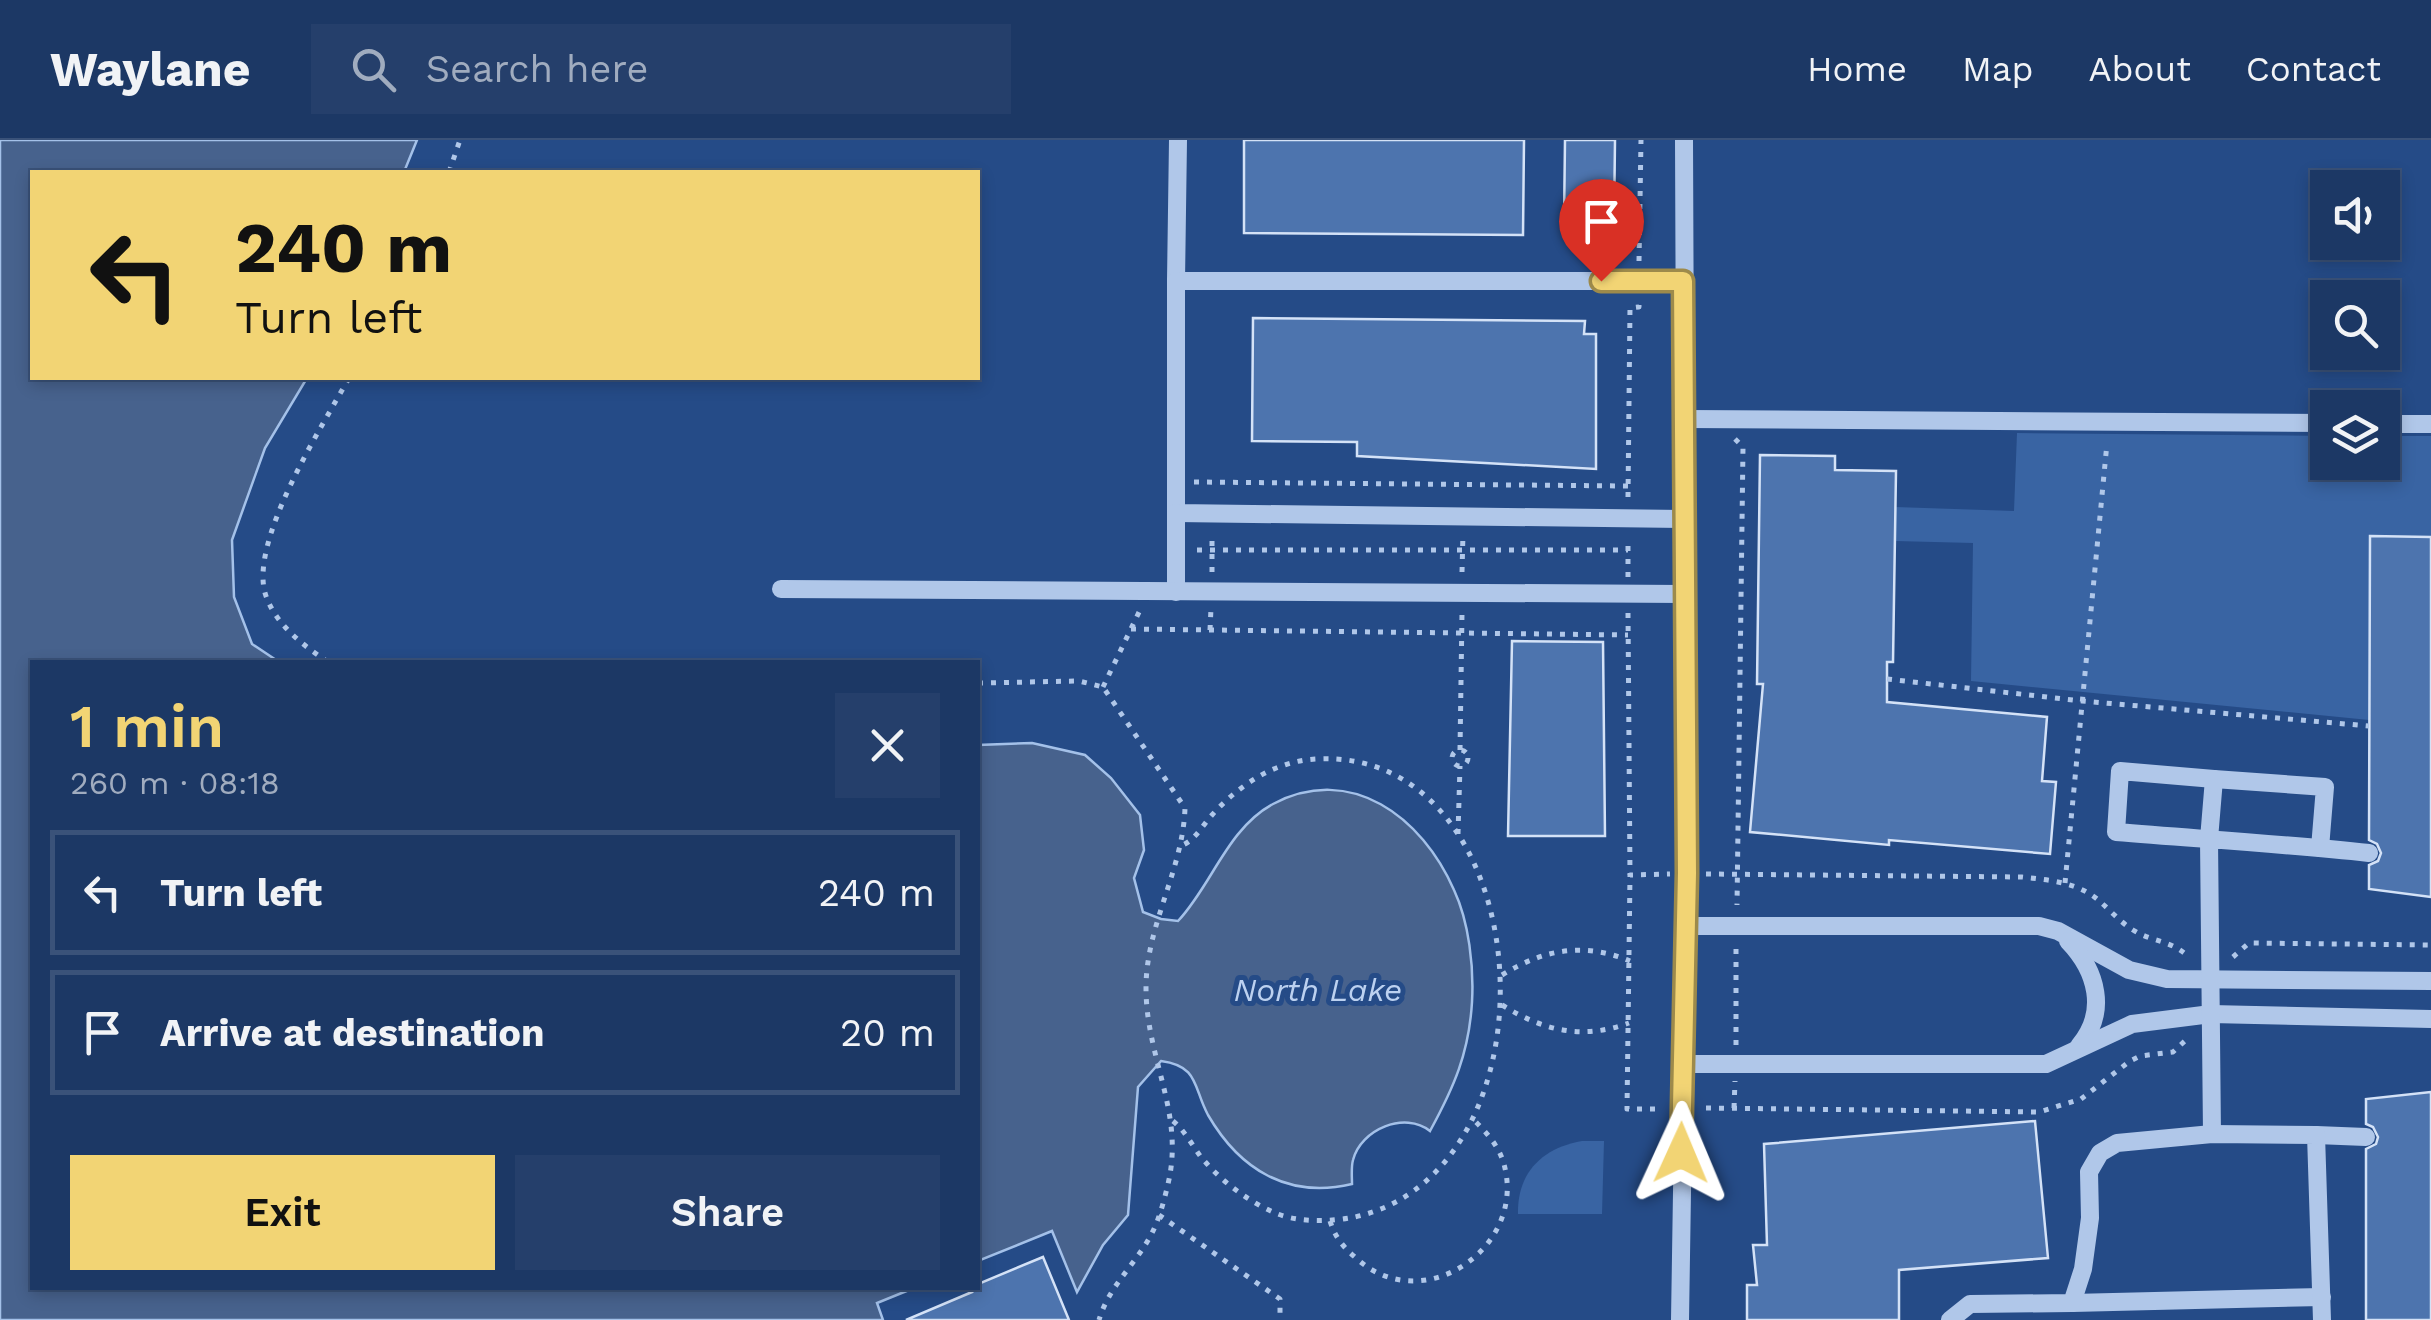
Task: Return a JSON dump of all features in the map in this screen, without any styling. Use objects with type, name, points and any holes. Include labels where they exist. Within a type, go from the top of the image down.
[{"type":"street","points":[[1176,592],[1178,140]]},
{"type":"street","points":[[1680,1320],[1686,926],[1684,140]]},
{"type":"street","points":[[1176,281],[1683,281]]},
{"type":"street","points":[[1685,419],[2310,423]]},
{"type":"street","points":[[2400,424],[2431,424]]},
{"type":"street","points":[[1176,513],[1684,519]]},
{"type":"street","points":[[780,589],[1684,594]]},
{"type":"street","points":[[2320,848],[2325,787],[2120,771],[2116,832],[2369,853]]},
{"type":"street","points":[[2212,1134],[2210,839],[2214,778]]},
{"type":"street","points":[[1686,926],[2039,926],[2058,931],[2129,970],[2167,980],[2431,981]]},
{"type":"street","points":[[2058,931],[2088,966],[2097,1000],[2092,1030],[2073,1054]]},
{"type":"street","points":[[1682,1064],[2046,1064],[2132,1024],[2211,1014],[2431,1019]]},
{"type":"street","points":[[2072,1302],[2083,1268],[2090,1218],[2089,1172],[2100,1153],[2116,1143],[2212,1134],[2366,1137]]},
{"type":"street","points":[[2316,1135],[2322,1320]]},
{"type":"street","points":[[1950,1320],[1970,1304],[2322,1297]]},
{"type":"path","points":[[450,170],[460,140]]},
{"type":"path","points":[[325,660],[297,639],[276,616],[264,592],[262,574],[284,500],[348,380]]},
{"type":"path","points":[[2065,883],[2109,420]]},
{"type":"path","points":[[1732,434],[1744,448],[1734,1108]]},
{"type":"path","points":[[1176,482],[1628,486]]},
{"type":"path","points":[[1458,837],[1460,766],[1452,757],[1460,750],[1463,484]]},
{"type":"path","points":[[1210,630],[1212,513]]},
{"type":"path","points":[[1176,550],[1628,550]]},
{"type":"path","points":[[1103,687],[1142,606],[1143,591]]},
{"type":"path","points":[[1131,630],[1628,635]]},
{"type":"path","points":[[1887,678],[2370,726]]},
{"type":"path","points":[[980,683],[1079,681],[1103,687],[1185,808],[1180,846],[1149,946],[1146,986],[1148,1022],[1173,1121],[1169,1180],[1152,1235],[1110,1291],[1099,1320]]},
{"type":"path","points":[[1460,750],[1468,758],[1460,766]]},
{"type":"path","points":[[1173,1121],[1211,1168],[1276,1214],[1330,1220],[1369,1214],[1409,1193],[1450,1153],[1488,1081],[1502,1005],[1502,975],[1492,909],[1483,883],[1458,837],[1422,795],[1378,768],[1312,759],[1282,766],[1252,780],[1218,808],[1186,845],[1180,846]]},
{"type":"path","points":[[1655,1109],[1627,1109],[1630,875],[1656,874]]},
{"type":"path","points":[[1711,874],[2022,877],[2065,883],[2089,893],[2132,930],[2173,943],[2189,957]]},
{"type":"path","points":[[2233,957],[2248,943],[2431,944]]},
{"type":"path","points":[[1502,975],[1517,965],[1558,950],[1588,948],[1630,961]]},
{"type":"path","points":[[1502,1005],[1537,1024],[1563,1032],[1596,1032],[1629,1023]]},
{"type":"path","points":[[1706,1108],[2039,1112],[2081,1099],[2130,1061],[2174,1052],[2188,1038]]},
{"type":"path","points":[[1330,1220],[1334,1234],[1359,1262],[1393,1280],[1433,1282],[1472,1262],[1500,1227],[1506,1184],[1503,1160],[1492,1138],[1471,1117]]},
{"type":"path","points":[[1159,1215],[1280,1299],[1280,1320]]},
{"type":"shaded area","points":[[2017,433],[2310,436],[2310,480],[2400,480],[2400,436],[2431,436],[2431,537],[2370,537],[2369,720],[1971,681],[1973,543],[1895,541],[1895,507],[2014,511]]},
{"type":"shaded area","points":[[1582,1141],[1604,1141],[1602,1214],[1518,1214],[1522,1186],[1535,1165],[1555,1150]]},
{"type":"water","points":[[0,140],[417,140],[405,170],[30,170],[30,380],[306,380],[265,448],[232,540],[234,597],[252,644],[276,660],[30,660],[30,1290],[909,1290],[877,1303],[883,1320],[0,1320]]},
{"type":"water","name":"North Lake","points":[[1032,743],[1085,755],[1111,778],[1140,815],[1144,850],[1134,878],[1143,912],[1161,919],[1178,921],[1244,828],[1273,804],[1302,793],[1330,790],[1356,794],[1381,804],[1403,820],[1423,840],[1454,890],[1467,930],[1471,960],[1472,1002],[1464,1054],[1430,1131],[1420,1125],[1397,1123],[1374,1132],[1358,1149],[1352,1163],[1352,1184],[1329,1188],[1287,1183],[1268,1176],[1235,1151],[1208,1115],[1189,1073],[1161,1061],[1138,1087],[1128,1215],[1103,1245],[1077,1292],[1052,1231],[980,1260],[980,745]]},
{"type":"building","points":[[1244,140],[1524,140],[1523,235],[1244,233]]},
{"type":"building","points":[[1565,140],[1615,140],[1614,223],[1564,223]]},
{"type":"building","points":[[1253,318],[1585,321],[1584,334],[1596,334],[1596,469],[1357,456],[1357,442],[1252,441]]},
{"type":"building","points":[[1760,455],[1835,456],[1835,470],[1896,471],[1893,662],[1887,662],[1887,702],[2047,717],[2042,781],[2056,782],[2050,854],[1750,832],[1763,684],[1757,684]]},
{"type":"building","points":[[2370,536],[2431,537],[2431,897],[2369,889],[2369,865],[2378,861],[2381,853],[2377,844],[2369,840]]},
{"type":"building","points":[[1512,641],[1603,642],[1605,836],[1508,836]]},
{"type":"building","points":[[2431,1092],[2431,1320],[2366,1320],[2366,1149],[2376,1144],[2378,1137],[2373,1127],[2366,1124],[2366,1099]]},
{"type":"building","points":[[2035,1121],[2048,1258],[1899,1270],[1899,1320],[1747,1320],[1747,1285],[1757,1285],[1753,1245],[1767,1245],[1764,1144]]},
{"type":"building","points":[[1043,1257],[1069,1320],[906,1320],[971,1290],[980,1290],[980,1283]]},
{"type":"route","points":[[1601,281],[1683,281],[1687,873],[1681,1153]]}]
